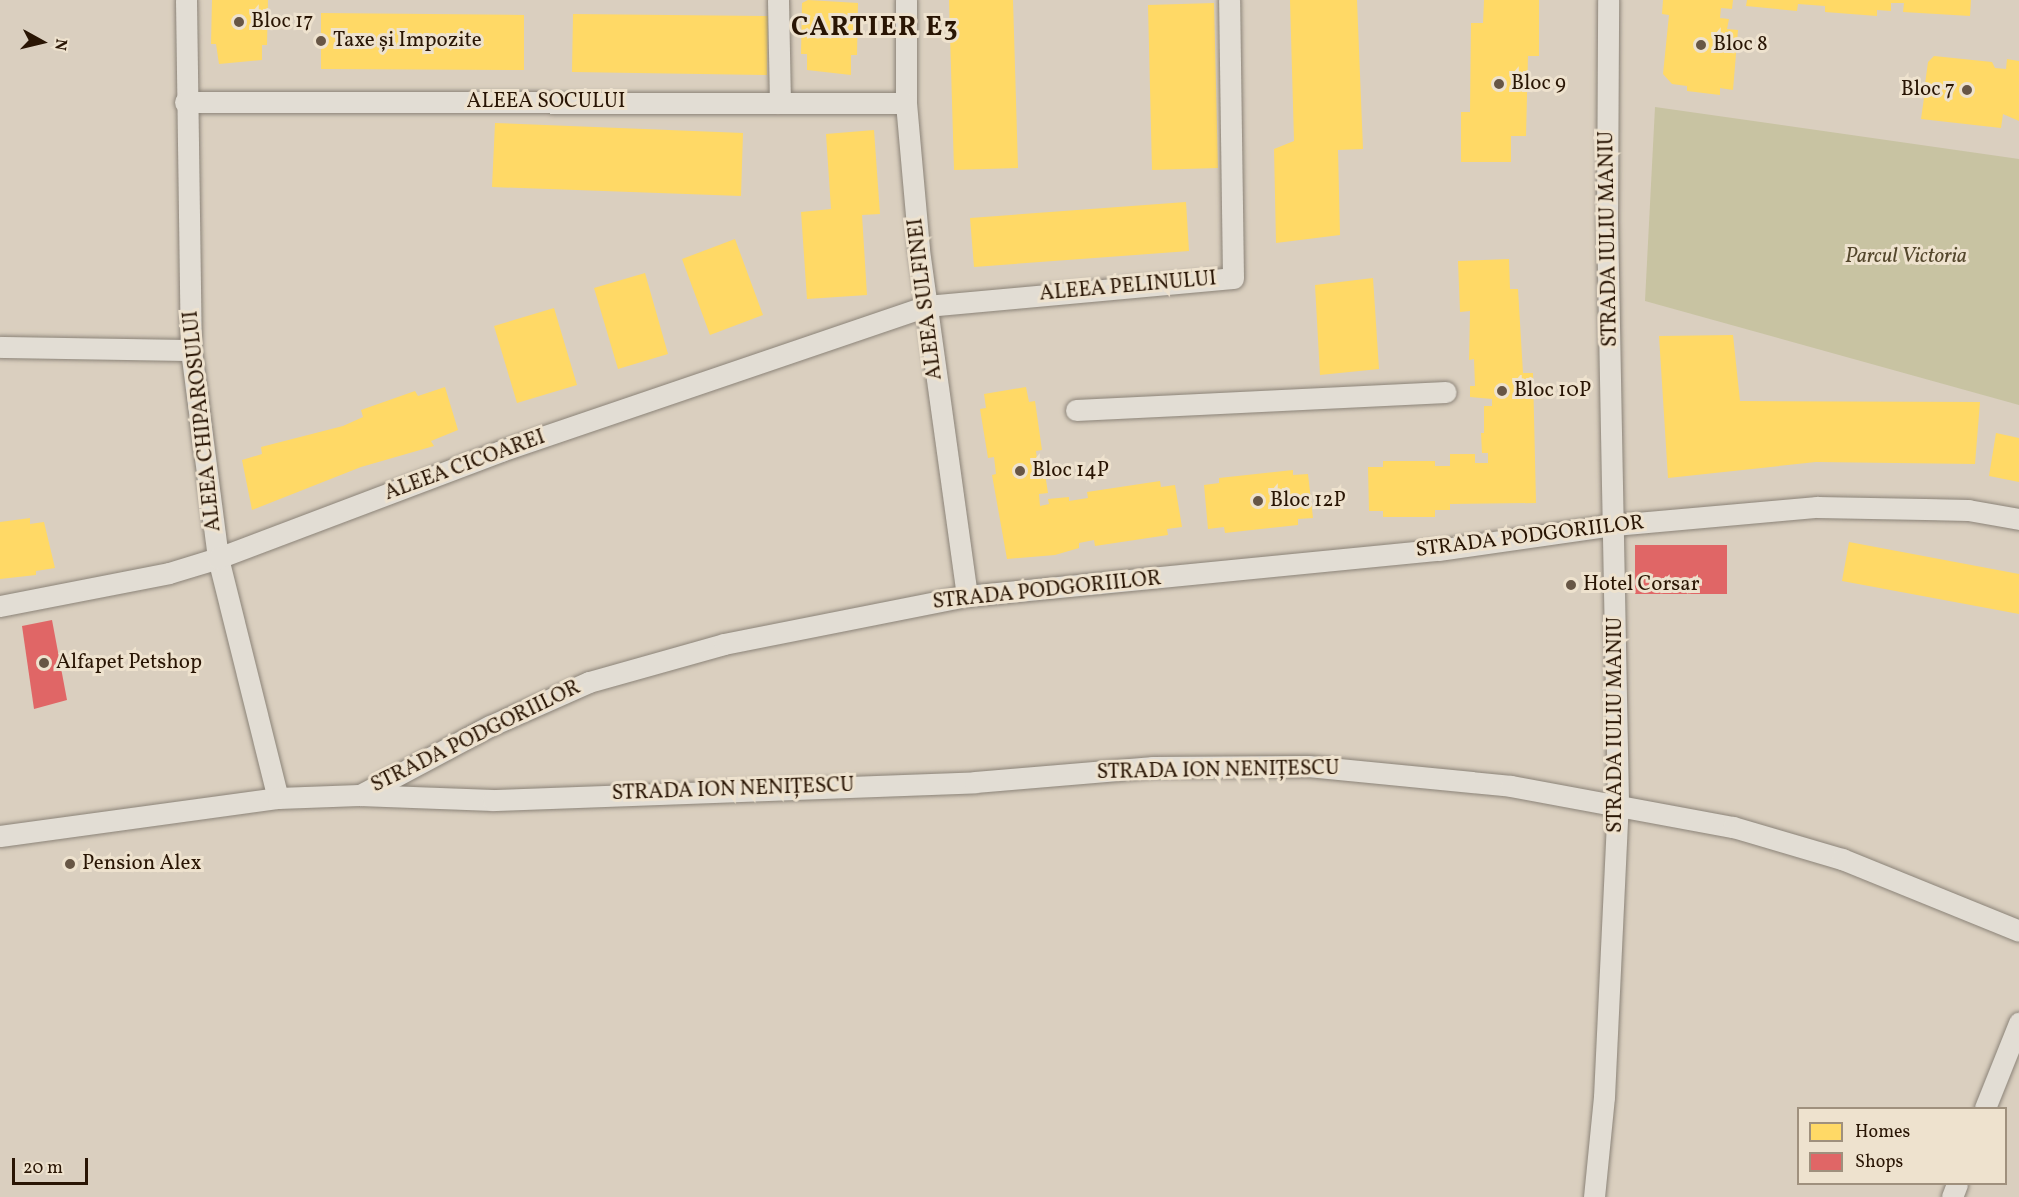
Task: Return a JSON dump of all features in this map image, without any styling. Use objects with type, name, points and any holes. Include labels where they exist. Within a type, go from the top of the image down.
[{"type":"street","name":"ALEEA CHIPAROSULUI","points":[[186,0],[185,102],[191,350],[218,558],[278,798]]},
{"type":"street","points":[[778,0],[780,103]]},
{"type":"street","name":"ALEEA SULFINEI","points":[[906,0],[906,103],[926,306],[967,596]]},
{"type":"street","name":"ALEEA PELINULUI","points":[[926,306],[1233,278],[1229,0]]},
{"type":"street","name":"STRADA IULIU MANIU","points":[[1594,1197],[1604,1097],[1618,803],[1607,221],[1608,0]]},
{"type":"street","name":"ALEEA SOCULUI","points":[[185,102],[906,103]]},
{"type":"street","name":"ALEEA CICOAREI","points":[[0,606],[169,573],[218,558],[501,451],[926,306]]},
{"type":"street","points":[[0,347],[191,350]]},
{"type":"street","points":[[1076,410],[1446,392]]},
{"type":"street","name":"STRADA PODGORIILOR","points":[[0,836],[278,798],[359,795],[490,726],[589,682],[724,644],[967,596],[1438,550],[1614,525],[1817,507],[1968,510],[2019,519]]},
{"type":"street","name":"STRADA ION NENIȚESCU","points":[[359,795],[493,800],[975,782],[1153,767],[1308,766],[1511,786],[1618,803],[1733,827],[1842,859],[2019,931]]},
{"type":"street","points":[[1985,1107],[2019,1023]]},
{"type":"green space","name":"Parcul Victoria","points":[[1655,107],[2019,159],[2019,405],[1645,301]]},
{"type":"building: Homes","name":"Bloc 17","points":[[212,0],[268,0],[267,45],[262,45],[262,60],[219,64],[216,44],[211,44]]},
{"type":"building: Homes","points":[[808,0],[858,3],[857,55],[851,55],[851,75],[807,70],[807,54],[801,54],[802,3]]},
{"type":"building: Homes","points":[[949,0],[1013,0],[1018,168],[954,170]]},
{"type":"building: Homes","points":[[1290,0],[1357,0],[1363,149],[1338,150],[1340,235],[1276,243],[1274,149],[1294,141]]},
{"type":"building: Homes","name":"Bloc 9","points":[[1484,0],[1539,0],[1539,56],[1528,56],[1526,136],[1511,136],[1511,162],[1461,162],[1461,112],[1470,112],[1471,23],[1483,23]]},
{"type":"building: Homes","name":"Bloc 8","points":[[1663,0],[1733,0],[1732,9],[1721,8],[1720,18],[1729,19],[1727,29],[1738,30],[1733,90],[1720,88],[1720,95],[1687,91],[1687,86],[1672,84],[1663,74],[1669,15],[1662,14]]},
{"type":"building: Homes","points":[[1747,0],[1971,0],[1970,16],[1903,12],[1904,3],[1891,3],[1891,11],[1877,10],[1877,16],[1825,12],[1825,6],[1798,4],[1797,11],[1746,6]]},
{"type":"building: Homes","points":[[1214,3],[1218,168],[1152,170],[1148,5]]},
{"type":"building: Homes","points":[[321,13],[524,15],[524,70],[321,69]]},
{"type":"building: Homes","points":[[573,14],[768,16],[767,75],[572,72]]},
{"type":"building: Homes","name":"Bloc 7","points":[[1934,56],[1992,62],[1995,68],[2006,69],[2007,59],[2019,61],[2019,121],[2003,114],[2001,128],[1921,119],[1924,98],[1914,93],[1915,86],[1925,84],[1928,62]]},
{"type":"building: Homes","points":[[495,123],[743,133],[741,196],[492,187]]},
{"type":"building: Homes","points":[[874,130],[880,214],[862,215],[867,295],[807,299],[801,212],[831,209],[826,134]]},
{"type":"building: Homes","points":[[1186,202],[1189,251],[974,267],[970,218]]},
{"type":"building: Homes","points":[[735,239],[763,315],[710,335],[682,259]]},
{"type":"building: Homes","name":"Bloc 10P","points":[[1509,259],[1510,289],[1518,289],[1523,373],[1533,373],[1536,503],[1450,504],[1450,510],[1435,510],[1435,517],[1383,517],[1383,511],[1369,511],[1368,467],[1383,467],[1383,461],[1435,461],[1435,466],[1450,466],[1450,454],[1475,454],[1475,463],[1488,463],[1488,453],[1482,453],[1481,433],[1484,433],[1484,406],[1492,406],[1492,399],[1470,397],[1470,386],[1475,386],[1474,359],[1469,360],[1470,311],[1460,312],[1458,261]]},
{"type":"building: Homes","points":[[645,273],[668,354],[618,369],[594,288]]},
{"type":"building: Homes","points":[[1373,278],[1379,369],[1320,375],[1315,285]]},
{"type":"building: Homes","points":[[554,308],[577,385],[517,403],[494,326]]},
{"type":"building: Homes","points":[[1733,335],[1740,401],[1980,402],[1975,464],[1816,462],[1668,478],[1659,336]]},
{"type":"building: Homes","points":[[445,387],[458,430],[431,441],[434,446],[361,467],[252,510],[242,460],[262,454],[261,447],[343,426],[363,417],[361,410],[415,391],[418,396]]},
{"type":"building: Homes","name":"Bloc 14P","points":[[1026,387],[1029,402],[1035,401],[1042,450],[1036,451],[1038,467],[1044,467],[1048,493],[1039,494],[1040,506],[1049,504],[1048,499],[1069,497],[1069,501],[1088,498],[1087,492],[1160,481],[1161,487],[1175,485],[1182,527],[1167,529],[1168,535],[1095,546],[1094,540],[1079,543],[1079,548],[1055,555],[1007,559],[992,475],[996,474],[994,457],[988,458],[980,409],[986,408],[984,394]]},
{"type":"building: Homes","points":[[1996,433],[2019,438],[2019,482],[1989,476]]},
{"type":"building: Homes","name":"Bloc 12P","points":[[1293,470],[1293,475],[1308,474],[1313,518],[1298,519],[1298,525],[1225,533],[1224,527],[1208,529],[1204,485],[1219,483],[1219,478]]},
{"type":"building: Homes","points":[[30,518],[30,524],[44,522],[55,568],[36,571],[36,575],[0,579],[0,522]]},
{"type":"building: Homes","points":[[1849,542],[2019,574],[2019,614],[1842,581]]},
{"type":"building: Shops","points":[[1635,545],[1727,545],[1727,594],[1635,594]]},
{"type":"building: Shops","name":"Alfapet Petshop","points":[[52,620],[67,700],[34,709],[22,626]]},
{"type":"place","name":"Bloc 17","points":[[239,22]]},
{"type":"place","name":"Taxe și Impozite","points":[[321,41]]},
{"type":"place","name":"Bloc 8","points":[[1701,45]]},
{"type":"place","name":"Bloc 9","points":[[1499,84]]},
{"type":"place","name":"Bloc 7","points":[[1967,90]]},
{"type":"place","name":"Bloc 10P","points":[[1502,391]]},
{"type":"place","name":"Bloc 14P","points":[[1020,471]]},
{"type":"place","name":"Bloc 12P","points":[[1258,501]]},
{"type":"place","name":"Hotel Corsar","points":[[1571,585]]},
{"type":"place","name":"Alfapet Petshop","points":[[44,663]]},
{"type":"place","name":"Pension Alex","points":[[70,864]]},
{"type":"district","name":"CARTIER E3","points":[[875,29]]}]
